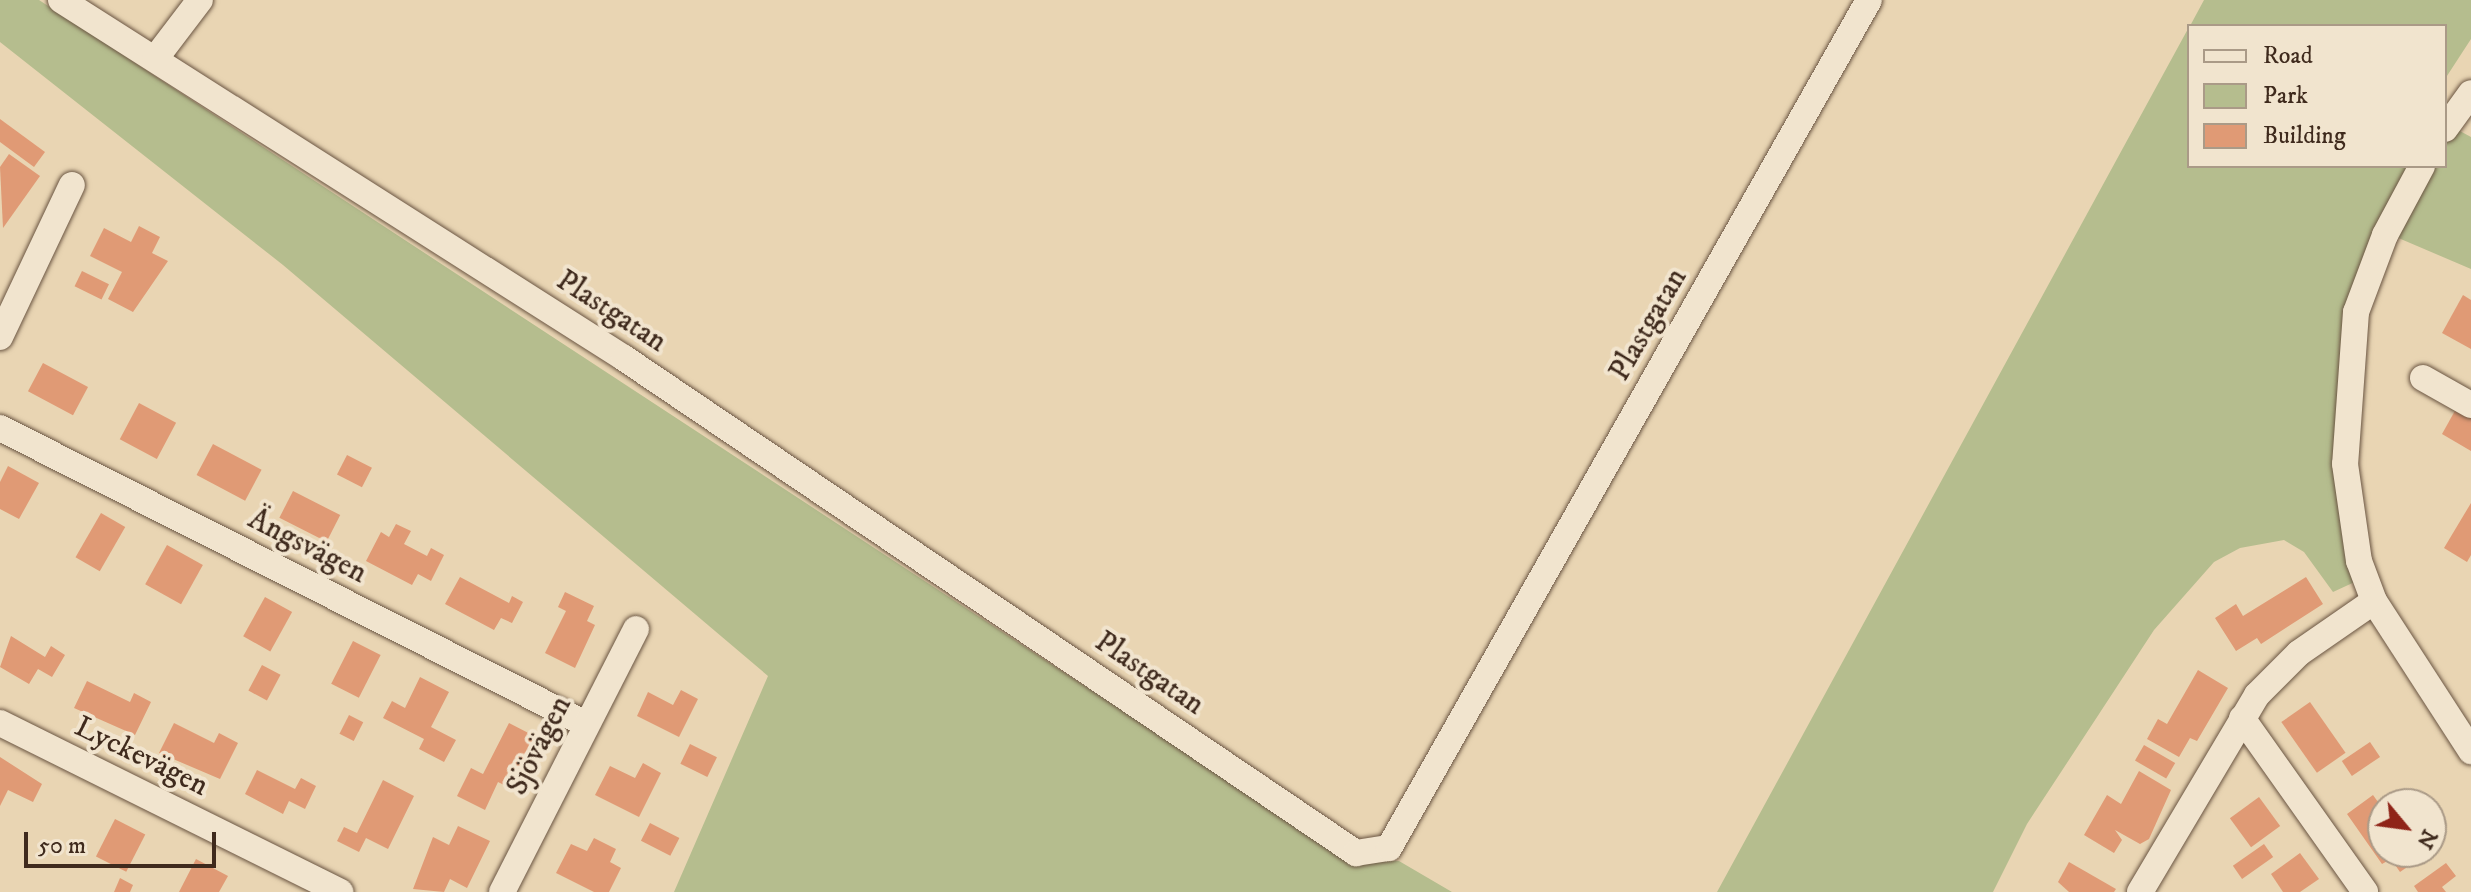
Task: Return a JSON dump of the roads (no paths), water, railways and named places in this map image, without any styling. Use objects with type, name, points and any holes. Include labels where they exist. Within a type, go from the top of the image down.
[{"type":"street","name":"Plastgatan","points":[[61,0],[624,358],[1356,853],[1389,848],[1869,0]]},
{"type":"street","points":[[155,59],[200,0]]},
{"type":"street","points":[[2447,126],[2471,93]]},
{"type":"street","points":[[2421,168],[2364,286],[2351,349],[2345,464],[2359,561],[2374,601],[2471,751]]},
{"type":"street","points":[[0,337],[72,185]]},
{"type":"street","points":[[2423,378],[2471,405]]},
{"type":"street","name":"Ängsvägen","points":[[0,428],[586,724]]},
{"type":"street","points":[[2140,892],[2242,718],[2285,664],[2374,601]]},
{"type":"street","name":"Sjövägen","points":[[502,892],[636,629]]},
{"type":"street","points":[[2242,718],[2365,892]]},
{"type":"street","name":"Lyckevägen","points":[[0,723],[340,892]]}]
